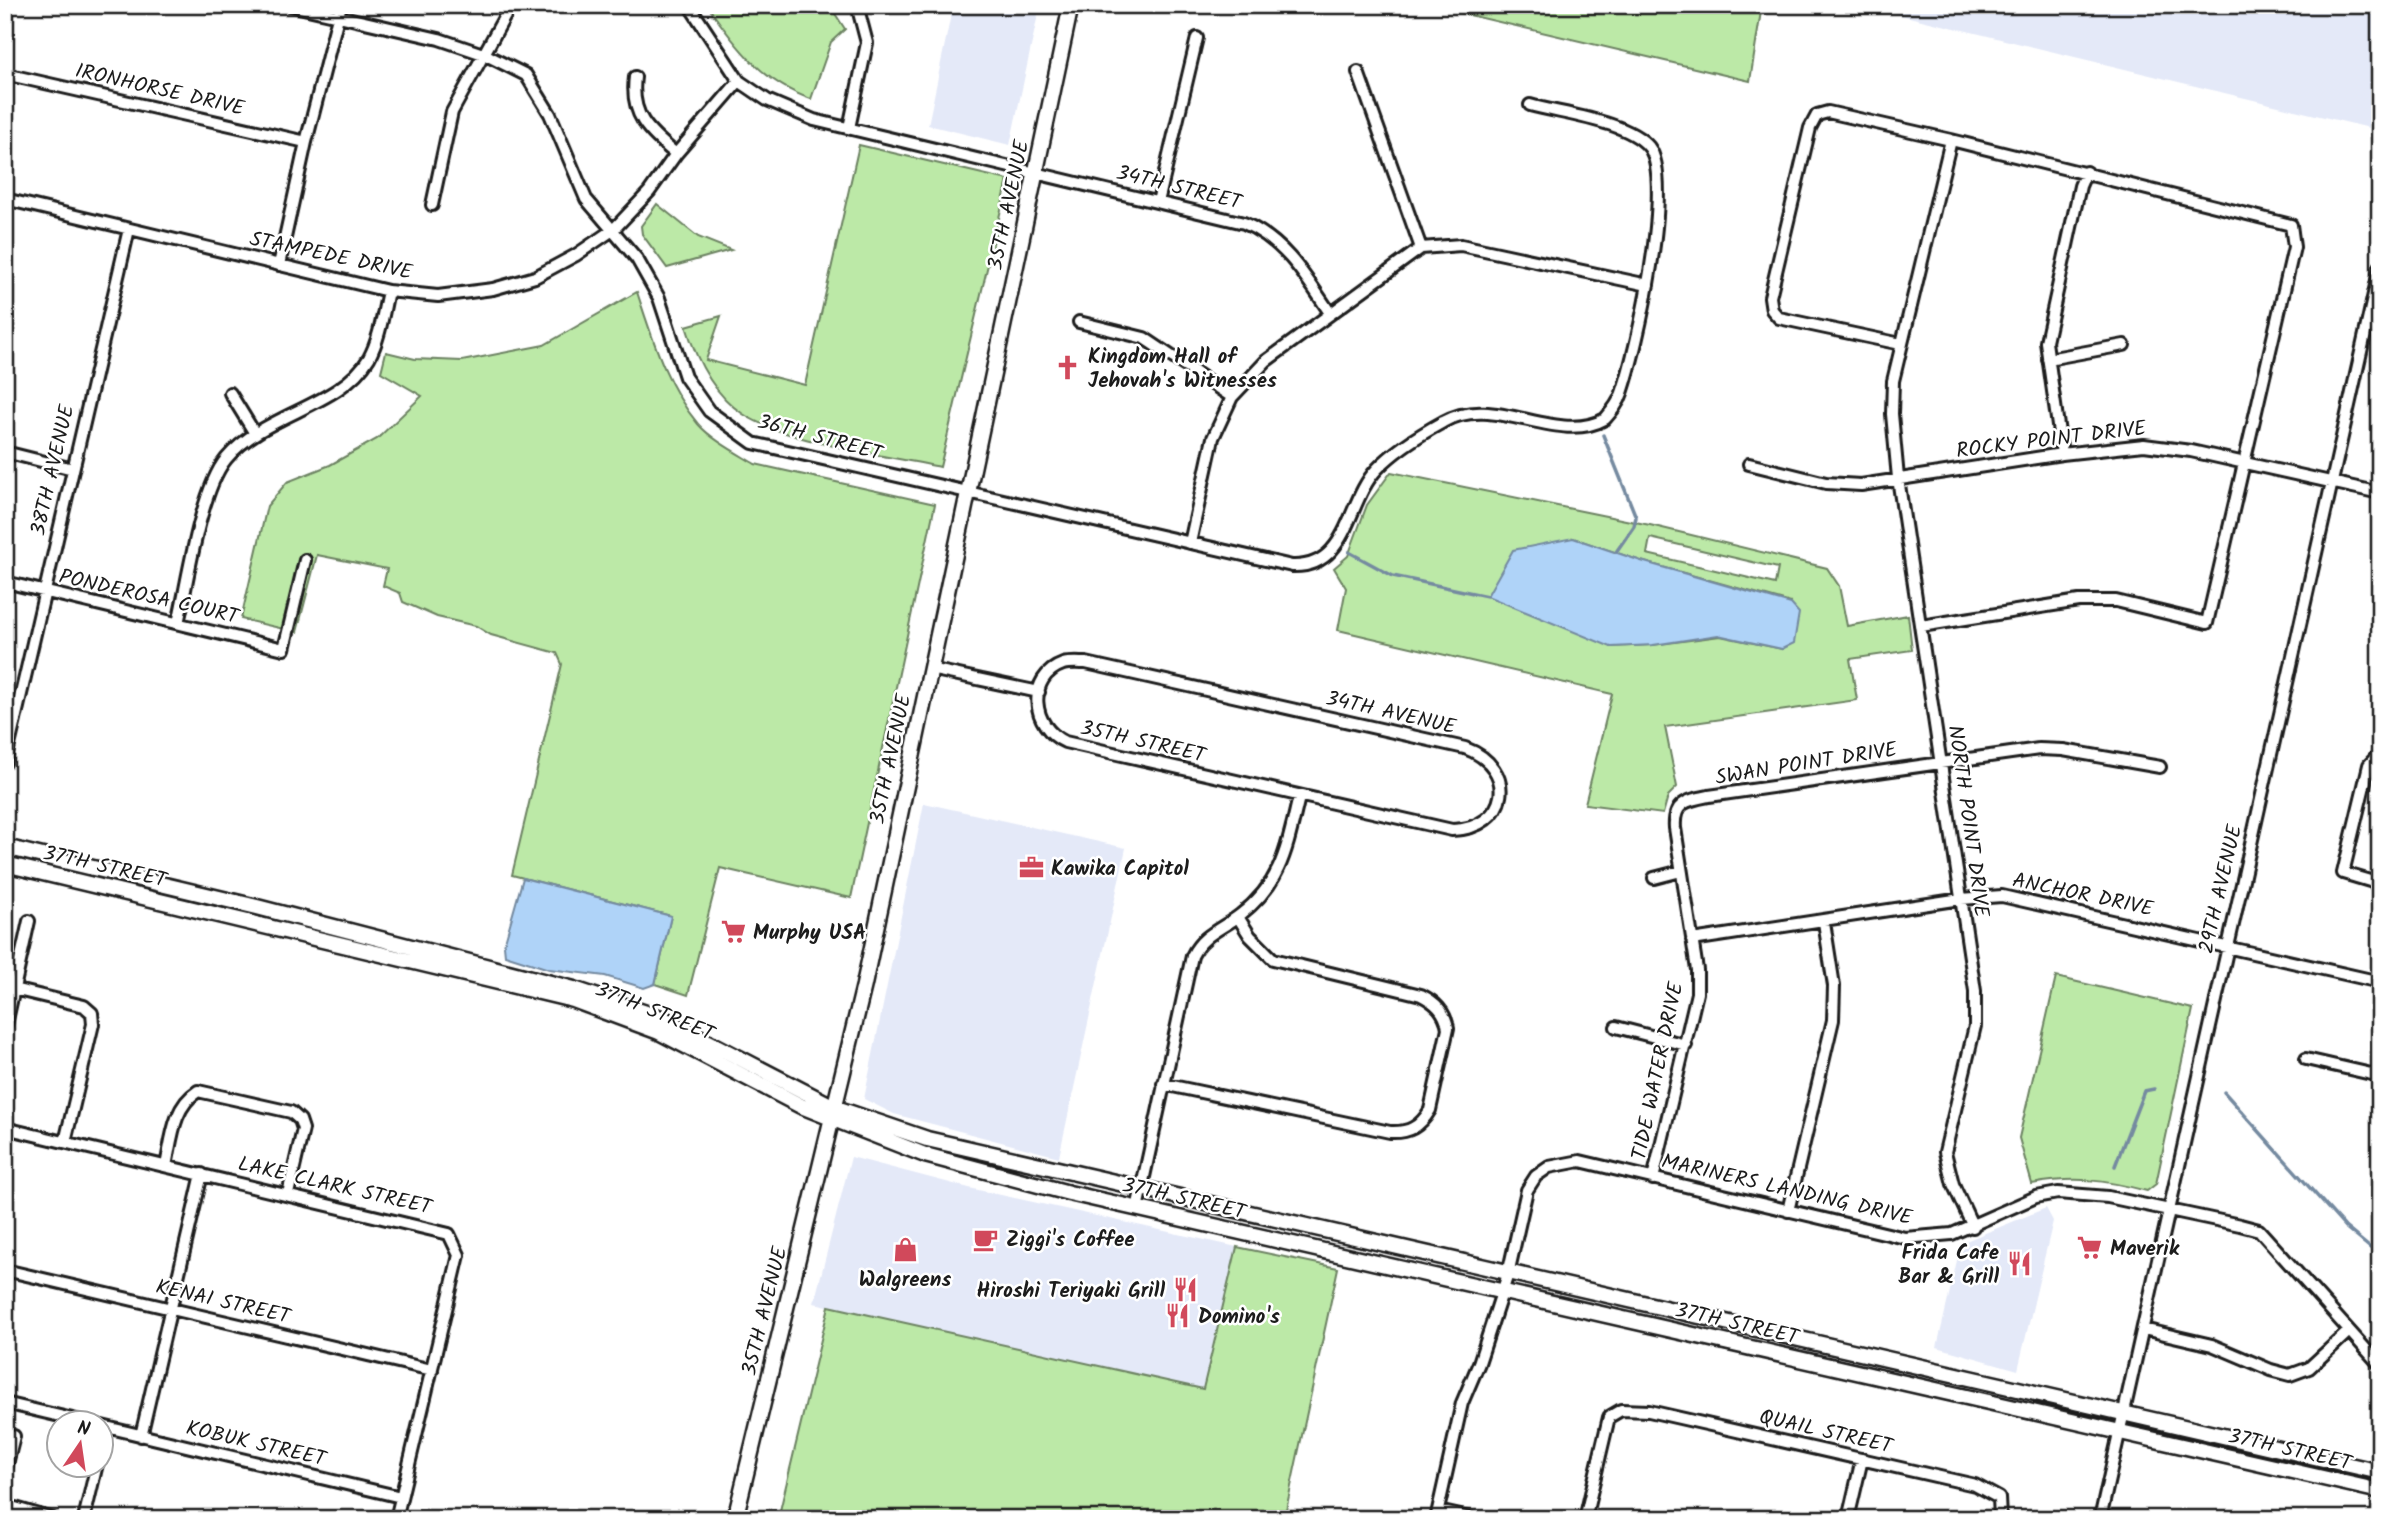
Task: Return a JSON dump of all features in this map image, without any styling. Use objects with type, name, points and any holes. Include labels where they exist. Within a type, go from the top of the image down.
[{"type":"main road","name":"35TH AVENUE","points":[[735,1519],[834,1113],[1071,5]]},
{"type":"main road","name":"37TH STREET","points":[[5,847],[244,904],[574,989],[664,1019],[834,1113],[927,1139],[1141,1191],[2380,1472]]},
{"type":"main road","name":"37TH STREET","points":[[5,864],[573,1000],[659,1032],[925,1155],[1137,1209],[2380,1491]]},
{"type":"street","name":"36TH STREET","points":[[290,5],[439,39],[486,55],[526,75],[550,114],[586,199],[637,259],[659,298],[685,377],[709,411],[753,443],[967,493]]},
{"type":"street","points":[[279,265],[306,142],[341,5]]},
{"type":"street","points":[[432,205],[452,112],[486,55],[511,5]]},
{"type":"street","points":[[689,5],[739,81]]},
{"type":"street","points":[[849,128],[867,43],[857,5]]},
{"type":"street","points":[[1158,202],[1197,38]]},
{"type":"street","points":[[1358,72],[1422,248]]},
{"type":"street","name":"IRONHORSE DRIVE","points":[[5,74],[306,142]]},
{"type":"street","points":[[635,77],[632,99],[641,118],[657,139],[676,154]]},
{"type":"street","name":"34TH STREET","points":[[739,81],[766,100],[814,120],[1231,219],[1264,233],[1289,254],[1330,313]]},
{"type":"street","name":"STAMPEDE DRIVE","points":[[5,199],[388,291],[438,296],[493,289],[535,277],[614,229],[649,192],[676,154],[739,81]]},
{"type":"street","points":[[967,493],[1304,567],[1331,554],[1342,539],[1348,517],[1363,487],[1379,467],[1445,421],[1460,415],[1504,413],[1571,428],[1605,419],[1622,395],[1648,285],[1654,250],[1658,186],[1655,156],[1647,145],[1627,130],[1530,105]]},
{"type":"street","points":[[1901,344],[1779,318],[1772,310],[1770,297],[1810,128],[1817,115],[1828,111],[2086,172],[2291,225],[2294,247],[2207,623],[2100,600],[1921,625]]},
{"type":"street","name":"NORTH POINT DRIVE","points":[[1951,140],[1893,381],[1892,414],[1898,478],[1975,991],[1975,1026],[1945,1152],[1953,1184],[1973,1227]]},
{"type":"street","points":[[2062,454],[2046,342],[2080,186],[2086,172]]},
{"type":"street","name":"38TH AVENUE","points":[[5,762],[129,229]]},
{"type":"street","points":[[1190,543],[1213,438],[1232,397],[1266,361],[1422,248],[1461,245],[1648,285]]},
{"type":"street","name":"29TH AVENUE","points":[[2099,1519],[2121,1432],[2226,947],[2380,267]]},
{"type":"street","points":[[178,623],[212,488],[225,460],[254,432],[355,376],[369,357],[381,325],[388,291]]},
{"type":"street","points":[[1079,322],[1144,338],[1232,397]]},
{"type":"street","points":[[2048,359],[2124,345]]},
{"type":"street","points":[[230,393],[254,432]]},
{"type":"street","name":"ROCKY POINT DRIVE","points":[[1749,464],[1843,486],[2062,454],[2144,445],[2244,463],[2380,493]]},
{"type":"street","points":[[5,452],[73,470]]},
{"type":"street","name":"PONDEROSA COURT","points":[[5,582],[284,649],[305,560]]},
{"type":"street","name":"34TH AVENUE","points":[[1039,692],[1046,677],[1062,665],[1086,663],[1124,670],[1465,748],[1491,762],[1501,782],[1495,810],[1490,817],[1468,830],[1452,830],[1299,797]]},
{"type":"street","points":[[930,670],[1039,692]]},
{"type":"street","name":"35TH STREET","points":[[1039,692],[1037,706],[1041,723],[1053,736],[1065,742],[1299,797]]},
{"type":"street","name":"SWAN POINT DRIVE","points":[[1678,806],[1698,798],[2012,752],[2063,750],[2160,767]]},
{"type":"street","points":[[2380,753],[2369,765],[2343,873],[2380,884]]},
{"type":"street","points":[[1137,1209],[1193,953],[1214,929],[1238,917],[1267,889],[1281,869],[1299,797]]},
{"type":"street","name":"TIDE WATER DRIVE","points":[[1653,1179],[1696,993],[1692,940],[1674,815],[1678,806]]},
{"type":"street","points":[[1654,878],[1681,871]]},
{"type":"street","name":"ANCHOR DRIVE","points":[[1692,940],[1961,899],[2002,896],[2380,982]]},
{"type":"street","points":[[1163,1084],[1390,1132],[1413,1129],[1430,1110],[1448,1028],[1446,1018],[1436,1004],[1420,995],[1273,959],[1250,936],[1238,917]]},
{"type":"street","points":[[5,1029],[10,988],[29,922]]},
{"type":"street","points":[[1788,1211],[1833,1020],[1834,986],[1824,922]]},
{"type":"street","points":[[10,988],[84,1006],[92,1013],[93,1024],[65,1142]]},
{"type":"street","points":[[1616,1027],[1686,1045]]},
{"type":"street","points":[[2306,1059],[2380,1076]]},
{"type":"street","points":[[166,1166],[179,1108],[198,1091],[291,1112],[300,1120],[303,1129],[288,1194]]},
{"type":"street","name":"LAKE CLARK STREET","points":[[5,1128],[449,1234],[459,1255],[396,1519]]},
{"type":"street","name":"MARINERS LANDING DRIVE","points":[[1437,1515],[1462,1402],[1483,1353],[1500,1291],[1508,1273],[1527,1190],[1536,1176],[1549,1167],[1580,1161],[1905,1238],[1930,1238],[1973,1227],[2036,1197],[2081,1192],[2259,1230],[2380,1365]]},
{"type":"street","points":[[141,1436],[202,1174]]},
{"type":"street","name":"KENAI STREET","points":[[5,1270],[432,1370]]},
{"type":"street","points":[[2143,1329],[2212,1345],[2271,1370],[2290,1375],[2309,1368],[2348,1332]]},
{"type":"street","points":[[5,1404],[46,1414]]},
{"type":"street","name":"QUAIL STREET","points":[[1585,1519],[1609,1417],[1621,1410],[1649,1411],[1975,1485],[1999,1498],[2000,1518]]},
{"type":"street","name":"KOBUK STREET","points":[[116,1430],[401,1497]]},
{"type":"street","points":[[5,1472],[14,1436]]},
{"type":"street","points":[[1848,1519],[1862,1460]]},
{"type":"street","points":[[84,1519],[94,1478]]},
{"type":"street","points":[[5,1505],[53,1519]]},
{"type":"street","points":[[1437,1515],[1474,1519]]},
{"type":"shaded area","points":[[953,5],[1040,5],[1010,145],[928,125]]},
{"type":"shaded area","points":[[1859,5],[2380,5],[2380,107],[2374,129]]},
{"type":"shaded area","points":[[924,803],[1126,848],[1059,1157],[894,1114],[864,1099]]},
{"type":"shaded area","points":[[851,1157],[969,1188],[1237,1247],[1203,1389],[814,1303]]},
{"type":"shaded area","points":[[2046,1208],[2053,1221],[2018,1370],[1937,1347],[1961,1243]]},
{"type":"green space","points":[[707,5],[724,5],[729,9],[733,5],[825,5],[832,9],[845,29],[831,42],[811,99],[794,92],[764,73],[740,49]]},
{"type":"green space","points":[[1427,5],[1762,5],[1750,81]]},
{"type":"green space","points":[[859,145],[1008,180],[940,467],[810,440],[761,424],[732,406],[714,386],[695,351],[686,326],[721,316],[706,360],[805,385]]},
{"type":"green space","points":[[657,204],[698,237],[731,250],[667,268],[642,234],[641,226]]},
{"type":"green space","points":[[637,292],[661,361],[677,394],[698,424],[717,441],[755,464],[935,504],[851,898],[720,868],[688,995],[655,984],[671,916],[512,875],[562,664],[557,653],[491,635],[476,626],[437,617],[403,602],[400,593],[383,586],[387,569],[317,555],[297,632],[241,619],[267,506],[287,482],[330,465],[377,439],[422,396],[381,372],[386,352],[415,359],[462,361],[544,345]]},
{"type":"green space","points":[[1391,472],[1650,525],[1827,568],[1839,586],[1847,626],[1908,615],[1912,650],[1850,659],[1857,700],[1665,727],[1677,787],[1668,796],[1663,814],[1585,804],[1612,694],[1338,630],[1346,588],[1334,568],[1348,556],[1367,505]],"holes":[[[1573,538],[1641,561],[1791,603],[1782,649],[1720,636],[1653,645],[1611,647]],[[1650,538],[1778,568],[1775,584],[1647,554]]]},
{"type":"green space","points":[[2056,977],[2193,1009],[2156,1184],[2147,1191],[2090,1180],[2032,1184],[2019,1138]]},
{"type":"green space","points":[[1237,1247],[1338,1268],[1284,1519],[778,1519],[829,1306],[1203,1389]]},
{"type":"water","points":[[1573,538],[1641,561],[1791,604],[1799,613],[1794,643],[1782,649],[1718,635],[1653,645],[1611,647],[1487,596],[1513,550]]},
{"type":"water","points":[[523,878],[671,916],[655,984],[644,988],[605,976],[549,969],[505,955],[504,945]]},
{"type":"waterway","points":[[1603,435],[1636,517],[1634,526],[1616,552]]},
{"type":"waterway","points":[[1349,552],[1393,576],[1487,596]]},
{"type":"waterway","points":[[2115,1166],[2144,1091],[2154,1089]]},
{"type":"waterway","points":[[2224,1092],[2345,1227],[2380,1256]]},
{"type":"place","name":"Kingdom Hall of Jehovah's Witnesses","points":[[1068,368]]},
{"type":"place","name":"Kawika Capitol","points":[[1031,868]]},
{"type":"place","name":"Murphy USA","points":[[733,932]]},
{"type":"place","name":"Ziggi's Coffee","points":[[986,1239]]},
{"type":"place","name":"Maverik","points":[[2090,1248]]},
{"type":"place","name":"Walgreens","points":[[905,1250]]},
{"type":"place","name":"Frida Cafe Bar & Grill","points":[[2019,1264]]},
{"type":"place","name":"Hiroshi Teriyaki Grill","points":[[1185,1290]]},
{"type":"place","name":"Domino's","points":[[1178,1316]]}]
